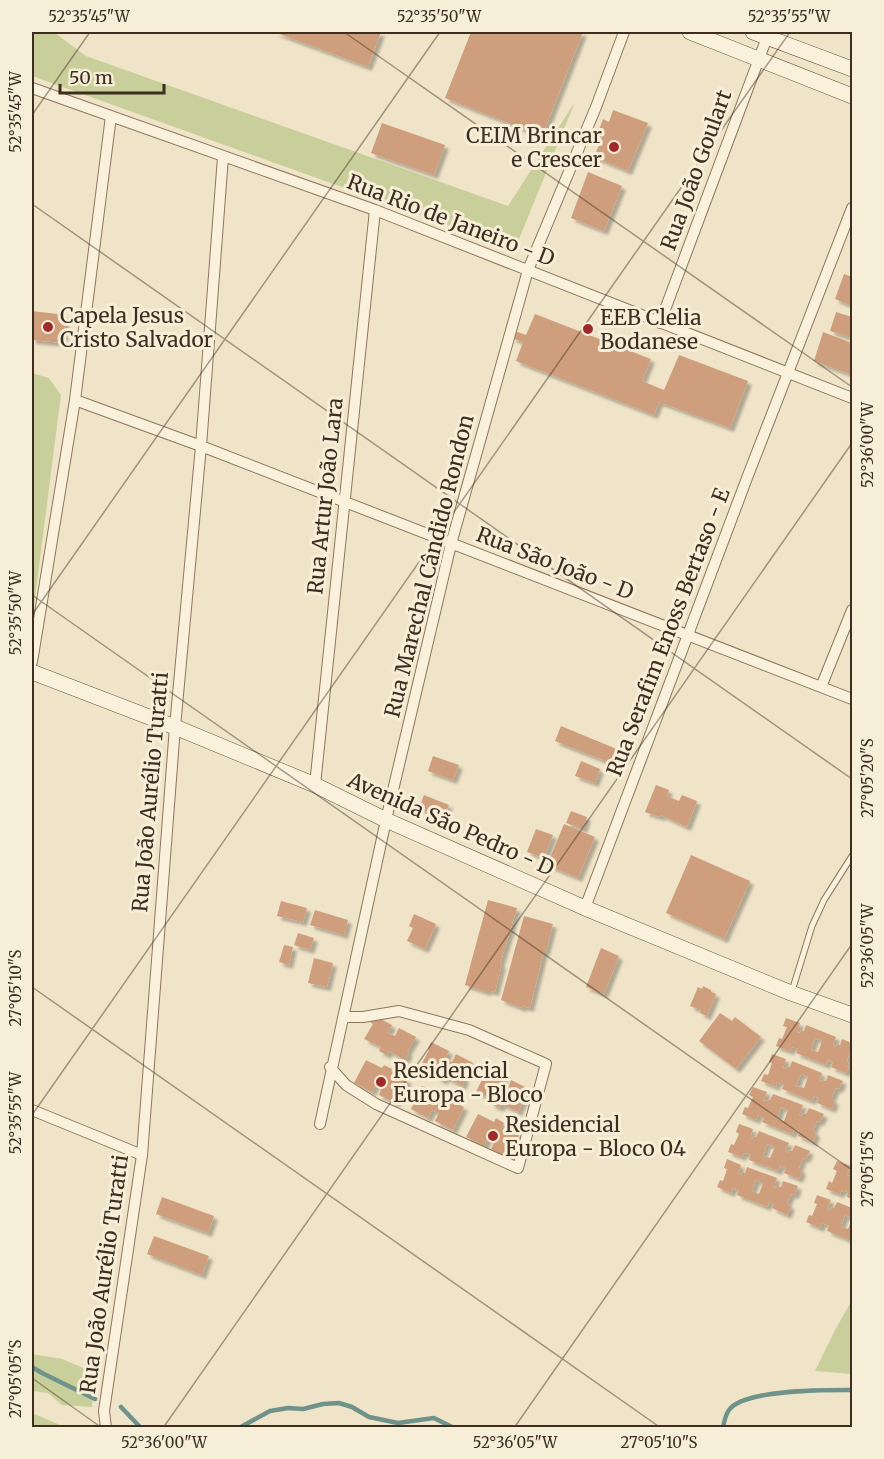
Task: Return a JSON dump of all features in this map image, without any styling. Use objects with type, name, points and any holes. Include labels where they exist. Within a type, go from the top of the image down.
[{"type":"street","name":"Rua Marechal Cândido Rondon","points":[[320,1124],[330,1067],[344,1017],[386,820],[451,544],[528,270],[596,107],[624,32]]},
{"type":"street","points":[[690,32],[852,96]]},
{"type":"street","points":[[763,33],[852,69]]},
{"type":"street","name":"Rua João Goulart","points":[[660,323],[759,59],[763,33]]},
{"type":"street","name":"Rua Rio de Janeiro - D","points":[[32,88],[375,210],[852,398]]},
{"type":"street","points":[[32,662],[75,400],[111,116]]},
{"type":"street","name":"Rua João Aurélio Turatti","points":[[106,1428],[104,1411],[142,1155],[175,727],[201,446],[224,157]]},
{"type":"street","name":"Rua Serafim Enoss Bertaso - E","points":[[585,908],[852,208]]},
{"type":"street","name":"Rua Artur João Lara","points":[[315,785],[375,210]]},
{"type":"street","name":"Rua São João - D","points":[[75,400],[201,446],[852,699]]},
{"type":"street","points":[[821,687],[852,610]]},
{"type":"street","name":"Avenida São Pedro - D","points":[[32,672],[175,727],[315,785],[386,820],[585,908],[791,993],[852,1014]]},
{"type":"street","points":[[330,1067],[346,1085],[376,1104],[518,1168],[546,1064],[469,1030],[399,1011],[363,1017],[344,1017]]},
{"type":"street","points":[[32,1110],[142,1155]]},
{"type":"lane","points":[[791,993],[812,926],[824,900],[852,856]]},
{"type":"green space","points":[[33,32],[54,32],[86,56],[508,206],[575,102],[515,249],[32,76]]},
{"type":"green space","points":[[32,373],[49,378],[61,395],[32,621]]},
{"type":"green space","points":[[852,1300],[852,1374],[815,1371],[835,1330]]},
{"type":"green space","points":[[32,1354],[62,1359],[95,1373],[92,1407],[62,1405],[48,1393],[32,1391]]},
{"type":"green space","points":[[32,1413],[65,1427],[32,1427]]},
{"type":"building","points":[[274,32],[381,32],[368,67]]},
{"type":"building","points":[[471,32],[583,32],[542,136],[445,98]]},
{"type":"building","points":[[613,110],[648,123],[628,171],[594,157],[602,138],[597,135],[603,119],[609,122]]},
{"type":"building","points":[[382,123],[445,145],[434,175],[371,153]]},
{"type":"building","points":[[588,172],[622,186],[604,231],[571,218]]},
{"type":"building","points":[[844,274],[852,277],[852,306],[835,299]]},
{"type":"building","name":"Capela Jesus Cristo Salvador","points":[[32,311],[66,315],[63,343],[32,340]]},
{"type":"building","points":[[836,312],[852,317],[852,338],[830,331]]},
{"type":"building","points":[[535,314],[651,359],[642,381],[664,390],[679,355],[748,381],[730,428],[659,402],[654,415],[516,361],[523,342],[512,338],[515,331],[526,335]]},
{"type":"building","points":[[823,332],[852,343],[850,374],[814,361]]},
{"type":"building","points":[[561,726],[619,750],[613,764],[555,741]]},
{"type":"building","points":[[433,756],[459,765],[453,780],[428,771]]},
{"type":"building","points":[[581,761],[600,769],[595,783],[575,776]]},
{"type":"building","points":[[656,785],[669,790],[667,796],[679,801],[682,795],[697,801],[687,827],[661,815],[660,817],[645,812]]},
{"type":"building","points":[[424,795],[449,805],[443,818],[419,808]]},
{"type":"building","points":[[571,811],[587,817],[583,829],[566,823]]},
{"type":"building","points":[[564,824],[595,837],[578,878],[547,865]]},
{"type":"building","points":[[536,829],[553,835],[544,858],[527,852]]},
{"type":"building","points":[[691,855],[750,881],[724,939],[666,913]]},
{"type":"building","points":[[488,900],[517,908],[500,964],[502,964],[495,992],[487,990],[487,992],[465,985]]},
{"type":"building","points":[[281,901],[307,908],[303,922],[277,916]]},
{"type":"building","points":[[315,910],[348,920],[344,935],[310,925]]},
{"type":"building","points":[[414,914],[436,924],[425,949],[407,941],[413,928],[409,926]]},
{"type":"building","points":[[524,916],[553,924],[530,1008],[523,1006],[522,1008],[501,1000]]},
{"type":"building","points":[[298,933],[314,938],[310,950],[294,945]]},
{"type":"building","points":[[284,945],[293,947],[289,965],[279,962]]},
{"type":"building","points":[[601,948],[619,956],[604,994],[586,987]]},
{"type":"building","points":[[314,958],[333,963],[327,987],[308,983]]},
{"type":"building","points":[[703,986],[716,994],[707,1016],[700,1013],[701,1010],[690,1006],[698,987],[702,989]]},
{"type":"building","points":[[720,1013],[732,1021],[735,1017],[761,1037],[736,1069],[699,1041]]},
{"type":"building","name":"Residencial Europa - Bloco","points":[[375,1016],[392,1025],[388,1033],[395,1036],[399,1028],[416,1037],[405,1060],[389,1051],[387,1055],[379,1051],[381,1047],[364,1039]]},
{"type":"building","points":[[786,1018],[800,1023],[797,1032],[804,1031],[806,1025],[836,1037],[833,1045],[836,1047],[837,1044],[840,1045],[842,1039],[852,1043],[852,1053],[850,1052],[847,1061],[850,1065],[846,1073],[831,1067],[833,1062],[828,1060],[826,1065],[796,1053],[798,1049],[792,1047],[790,1051],[776,1046],[787,1027],[783,1026]],"holes":[[[815,1038],[822,1041],[818,1052],[811,1050]]]},
{"type":"building","points":[[431,1042],[449,1051],[445,1059],[452,1062],[456,1054],[473,1063],[463,1078],[465,1079],[462,1086],[445,1077],[444,1081],[436,1077],[437,1073],[421,1065]]},
{"type":"building","points":[[772,1054],[786,1059],[783,1068],[790,1067],[792,1061],[822,1073],[819,1081],[821,1082],[826,1081],[828,1075],[843,1081],[839,1089],[836,1088],[832,1097],[835,1101],[832,1109],[817,1103],[819,1098],[814,1096],[812,1101],[782,1089],[784,1085],[777,1082],[776,1087],[761,1081],[764,1074],[768,1075],[772,1063],[769,1062]],"holes":[[[801,1074],[808,1077],[804,1088],[796,1086]]]},
{"type":"building","name":"Residencial Europa - Bloco","points":[[366,1060],[382,1068],[384,1065],[392,1069],[391,1072],[408,1080],[396,1103],[379,1095],[382,1087],[376,1084],[372,1092],[354,1083]]},
{"type":"building","points":[[487,1069],[505,1078],[501,1086],[508,1089],[511,1080],[529,1089],[518,1112],[502,1104],[500,1108],[491,1104],[493,1100],[476,1092]]},
{"type":"building","name":"Residencial Europa - Bloco 04","points":[[422,1086],[438,1094],[440,1091],[449,1095],[447,1099],[464,1107],[453,1130],[435,1121],[439,1113],[432,1110],[428,1118],[411,1109]]},
{"type":"building","points":[[753,1087],[767,1092],[763,1101],[770,1100],[773,1094],[803,1105],[799,1115],[806,1114],[809,1108],[824,1114],[820,1122],[817,1121],[813,1130],[816,1134],[813,1142],[798,1136],[799,1131],[794,1129],[792,1134],[762,1122],[764,1118],[758,1115],[756,1120],[742,1114],[753,1097],[749,1095]],"holes":[[[781,1107],[788,1110],[784,1121],[777,1119]]]},
{"type":"building","name":"Residencial Europa - Bloco 04","points":[[478,1114],[494,1122],[496,1118],[504,1123],[502,1127],[519,1135],[508,1158],[491,1149],[495,1141],[488,1138],[484,1146],[466,1137]]},
{"type":"building","points":[[739,1124],[753,1129],[750,1138],[752,1139],[759,1131],[789,1143],[785,1151],[788,1153],[795,1145],[810,1151],[806,1159],[803,1158],[799,1168],[802,1171],[799,1179],[784,1173],[786,1168],[780,1166],[778,1171],[749,1160],[751,1155],[744,1153],[742,1157],[728,1152],[739,1134],[736,1132]],"holes":[[[767,1144],[775,1147],[770,1158],[763,1156]]]},
{"type":"building","points":[[727,1159],[741,1165],[738,1174],[745,1173],[747,1167],[777,1178],[774,1187],[776,1188],[781,1187],[783,1181],[798,1186],[795,1195],[791,1194],[787,1203],[791,1207],[787,1215],[772,1208],[774,1204],[769,1202],[767,1207],[737,1195],[739,1191],[733,1188],[731,1193],[717,1187],[720,1180],[723,1181],[727,1169],[724,1168]],"holes":[[[756,1180],[763,1183],[759,1194],[752,1191]]]},
{"type":"building","points":[[837,1161],[851,1166],[847,1175],[850,1176],[852,1171],[852,1199],[847,1197],[848,1192],[842,1190],[840,1194],[826,1189],[829,1181],[832,1183],[837,1171],[833,1169]]},
{"type":"building","points":[[817,1195],[831,1200],[827,1209],[834,1208],[837,1202],[852,1208],[852,1218],[845,1215],[841,1227],[848,1229],[852,1219],[852,1241],[827,1231],[829,1226],[822,1223],[820,1228],[806,1222],[809,1215],[812,1216],[817,1204],[814,1203]]},
{"type":"building","points":[[162,1197],[214,1216],[208,1233],[156,1214]]},
{"type":"building","points":[[154,1236],[209,1256],[202,1275],[147,1254]]},
{"type":"waterway","points":[[32,1367],[95,1399]]},
{"type":"waterway","points":[[723,1428],[729,1410],[738,1403],[751,1398],[787,1392],[852,1390]]},
{"type":"waterway","points":[[239,1428],[270,1411],[288,1408],[303,1409],[339,1403],[352,1407],[369,1417],[398,1423],[434,1418],[454,1428]]},
{"type":"waterway","points":[[121,1407],[141,1428]]},
{"type":"place","name":"CEIM Brincar e Crescer","points":[[614,147]]},
{"type":"place","name":"Capela Jesus Cristo Salvador","points":[[48,327]]},
{"type":"place","name":"EEB Clelia Bodanese","points":[[588,329]]},
{"type":"place","name":"Residencial Europa - Bloco","points":[[381,1082]]},
{"type":"place","name":"Residencial Europa - Bloco 04","points":[[493,1136]]}]
